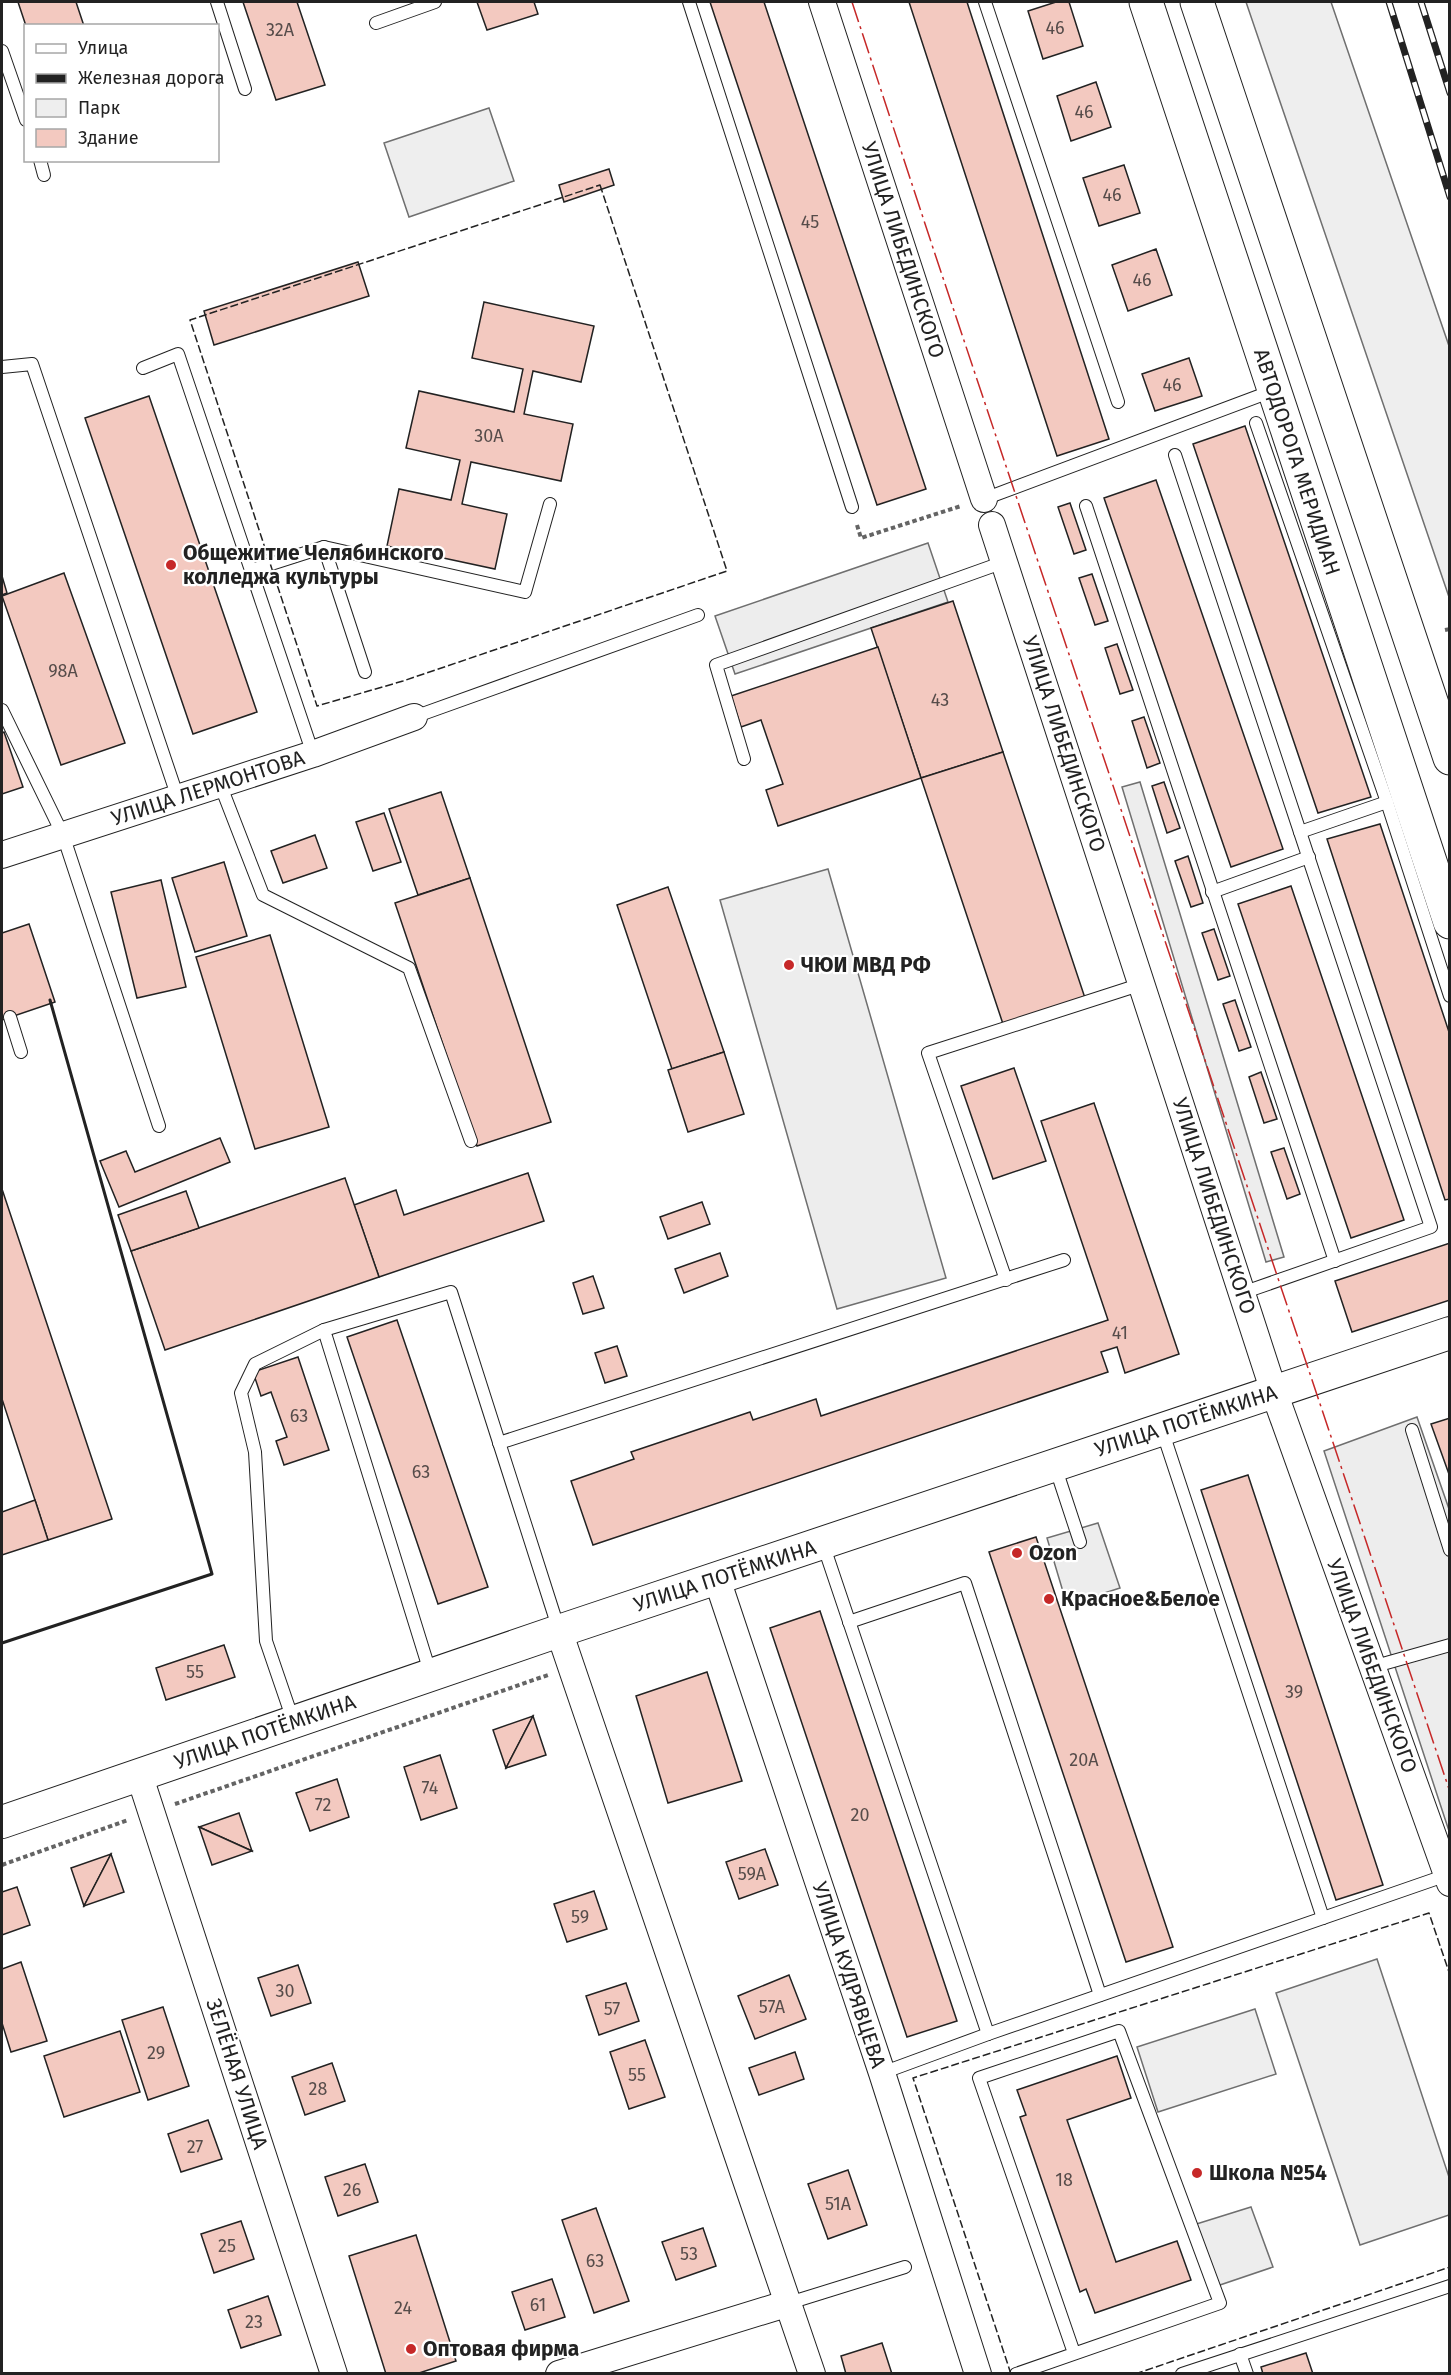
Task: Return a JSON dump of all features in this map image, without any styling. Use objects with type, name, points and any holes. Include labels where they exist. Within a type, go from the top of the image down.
[{"type":"main road","name":"АВТОДОРОГА МЕРИДИАН","points":[[1146,2],[1449,922]]},
{"type":"main road","points":[[1197,2],[1449,758]]},
{"type":"street","name":"УЛИЦА ЛИБЕДИНСКОГО","points":[[822,2],[984,499]]},
{"type":"street","name":"УЛИЦА ЛИБЕДИНСКОГО","points":[[992,525],[1274,1392],[1448,1879]]},
{"type":"street","name":"УЛИЦА ЛЕРМОНТОВА","points":[[2,855],[313,754],[414,717]]},
{"type":"street","name":"УЛИЦА ПОТЁМКИНА","points":[[2,1822],[559,1631],[1449,1333]]},
{"type":"street","name":"УЛИЦА КУДРЯВЦЕВА","points":[[717,1579],[882,2073],[978,2373]]},
{"type":"street","points":[[559,1631],[812,2373]]},
{"type":"street","name":"ЗЕЛЁНАЯ УЛИЦА","points":[[139,1774],[334,2373]]},
{"type":"street","points":[[560,2373],[789,2303]]},
{"type":"lane","points":[[217,2],[245,89]]},
{"type":"lane","points":[[376,23],[435,2]]},
{"type":"lane","points":[[689,2],[852,507]]},
{"type":"lane","points":[[985,2],[1118,402]]},
{"type":"lane","points":[[2,51],[24,114]]},
{"type":"lane","points":[[41,162],[45,175]]},
{"type":"lane","points":[[143,368],[178,354],[313,754]]},
{"type":"lane","points":[[2,367],[32,364],[178,798]]},
{"type":"lane","points":[[984,499],[1274,391]]},
{"type":"lane","points":[[1256,423],[1387,802],[1449,996]]},
{"type":"lane","points":[[1175,455],[1431,1227],[1242,1293]]},
{"type":"lane","points":[[252,570],[324,547],[525,592],[550,504]]},
{"type":"lane","points":[[1086,506],[1335,1261]]},
{"type":"lane","points":[[324,547],[365,672]]},
{"type":"lane","points":[[744,759],[716,665],[1004,562]]},
{"type":"lane","points":[[414,717],[698,615]]},
{"type":"lane","points":[[2,710],[63,835],[159,1126]]},
{"type":"lane","points":[[220,784],[263,895],[409,969],[471,1141]]},
{"type":"lane","points":[[1300,832],[1387,802]]},
{"type":"lane","points":[[1212,892],[1309,857]]},
{"type":"lane","points":[[1006,1280],[928,1053],[1142,984]]},
{"type":"lane","points":[[10,1017],[21,1052]]},
{"type":"lane","points":[[499,1443],[1064,1260]]},
{"type":"lane","points":[[293,1722],[266,1641],[255,1452],[241,1393],[255,1364],[324,1330],[451,1292],[559,1631]]},
{"type":"lane","points":[[324,1330],[431,1675]]},
{"type":"lane","points":[[1162,1428],[1323,1918]]},
{"type":"lane","points":[[1412,1430],[1449,1550]]},
{"type":"lane","points":[[1055,1465],[1080,1542]]},
{"type":"lane","points":[[823,1544],[988,2034]]},
{"type":"lane","points":[[849,1622],[965,1583],[1100,1995]]},
{"type":"lane","points":[[1372,1667],[1449,1645]]},
{"type":"lane","points":[[882,2073],[1323,1918],[1448,1879]]},
{"type":"lane","points":[[1016,2373],[1220,2303],[1119,2031],[979,2078],[1074,2353]]},
{"type":"lane","points":[[789,2303],[904,2267]]},
{"type":"lane","points":[[1182,2373],[1449,2286]]},
{"type":"lane","points":[[1240,2355],[1247,2373]]},
{"type":"path","points":[[852,507],[861,538],[984,499]]},
{"type":"green space","points":[[1246,2],[1331,2],[1449,346],[1449,597]]},
{"type":"green space","points":[[489,108],[514,181],[409,217],[384,143]]},
{"type":"green space","points":[[1377,1959],[1449,2177],[1449,2215],[1360,2245],[1276,1993]]},
{"type":"green space","points":[[1255,2009],[1276,2074],[1158,2112],[1137,2047]]},
{"type":"shaded area","points":[[928,543],[948,602],[735,674],[715,616]]},
{"type":"shaded area","points":[[1140,782],[1284,1257],[1266,1262],[1122,787]]},
{"type":"shaded area","points":[[828,869],[946,1278],[837,1309],[720,900]]},
{"type":"shaded area","points":[[1417,1417],[1449,1509],[1449,1831],[1324,1451]]},
{"type":"shaded area","points":[[1098,1523],[1120,1588],[1067,1605],[1047,1538]]},
{"type":"shaded area","points":[[1251,2207],[1273,2267],[1214,2287],[1190,2226]]},
{"type":"building","points":[[18,2],[76,2],[83,24],[25,24]]},
{"type":"building","points":[[243,2],[297,2],[325,85],[276,100]]},
{"type":"building","points":[[477,2],[534,2],[538,14],[487,30]]},
{"type":"building","points":[[710,2],[764,2],[926,489],[877,505]]},
{"type":"building","points":[[909,2],[967,2],[1109,439],[1057,456]]},
{"type":"building","points":[[1056,2],[1069,2],[1083,46],[1043,59],[1028,11]]},
{"type":"building","points":[[1096,82],[1111,127],[1071,141],[1057,96]]},
{"type":"building","points":[[1124,165],[1140,213],[1099,226],[1083,178]]},
{"type":"building","points":[[609,169],[614,185],[564,202],[559,185]]},
{"type":"building","points":[[1156,249],[1172,295],[1128,311],[1112,265]]},
{"type":"building","points":[[358,262],[369,296],[214,345],[204,311]]},
{"type":"building","points":[[484,302],[594,326],[581,382],[533,371],[524,414],[573,424],[561,481],[471,462],[462,504],[507,514],[495,569],[387,546],[399,489],[451,500],[460,460],[406,448],[419,391],[514,412],[523,369],[472,358]]},
{"type":"building","points":[[1189,358],[1202,396],[1155,411],[1142,374]]},
{"type":"building","name":"Общежитие Челябинского колледжа культуры","points":[[149,396],[257,712],[193,734],[85,418]]},
{"type":"building","points":[[1245,426],[1371,797],[1318,813],[1193,444]]},
{"type":"building","points":[[1156,480],[1283,849],[1231,867],[1104,498]]},
{"type":"building","points":[[1070,503],[1086,550],[1074,554],[1058,507]]},
{"type":"building","points":[[64,573],[125,743],[61,765],[2,596]]},
{"type":"building","points":[[1092,574],[1108,621],[1095,625],[1079,578]]},
{"type":"building","points":[[2,576],[7,593],[2,595]]},
{"type":"building","points":[[953,601],[1003,752],[921,778],[871,628]]},
{"type":"building","points":[[1117,644],[1133,690],[1120,694],[1105,648]]},
{"type":"building","points":[[878,647],[921,778],[778,826],[766,790],[783,784],[761,720],[741,727],[731,696]]},
{"type":"building","points":[[1144,717],[1160,763],[1147,768],[1132,721]]},
{"type":"building","points":[[4,732],[23,787],[2,794],[2,733]]},
{"type":"building","points":[[1003,752],[1085,998],[1003,1024],[921,778]]},
{"type":"building","points":[[1164,782],[1180,828],[1167,833],[1152,786]]},
{"type":"building","points":[[441,792],[470,878],[418,895],[389,809]]},
{"type":"building","points":[[384,813],[401,862],[373,871],[356,822]]},
{"type":"building","points":[[1380,824],[1450,1035],[1450,1199],[1445,1200],[1327,839]]},
{"type":"building","points":[[315,835],[327,868],[283,883],[271,851]]},
{"type":"building","points":[[1188,856],[1203,903],[1191,907],[1175,861]]},
{"type":"building","points":[[224,862],[247,936],[195,952],[172,878]]},
{"type":"building","points":[[470,878],[551,1122],[477,1146],[395,903]]},
{"type":"building","points":[[161,880],[186,987],[137,998],[111,892]]},
{"type":"building","points":[[1291,886],[1404,1220],[1351,1238],[1238,904]]},
{"type":"building","points":[[668,887],[724,1052],[672,1069],[617,905]]},
{"type":"building","points":[[29,924],[55,1002],[2,1020],[2,933]]},
{"type":"building","points":[[1214,929],[1230,976],[1218,980],[1202,933]]},
{"type":"building","points":[[270,935],[329,1127],[255,1149],[196,957]]},
{"type":"building","points":[[1235,1000],[1251,1047],[1239,1051],[1223,1004]]},
{"type":"building","points":[[724,1052],[744,1114],[688,1132],[668,1070]]},
{"type":"building","points":[[1014,1068],[1046,1161],[993,1179],[961,1086]]},
{"type":"building","points":[[1261,1072],[1277,1119],[1264,1123],[1249,1077]]},
{"type":"building","points":[[1094,1103],[1179,1354],[1125,1373],[1117,1347],[1101,1352],[1108,1372],[593,1545],[571,1481],[634,1459],[631,1452],[750,1412],[753,1420],[816,1399],[821,1416],[1108,1320],[1041,1121]]},
{"type":"building","points":[[220,1138],[230,1162],[119,1207],[100,1161],[126,1151],[135,1172]]},
{"type":"building","points":[[1284,1148],[1300,1194],[1287,1199],[1271,1152]]},
{"type":"building","points":[[528,1173],[544,1221],[379,1277],[354,1205],[396,1190],[404,1215]]},
{"type":"building","points":[[345,1178],[379,1277],[165,1350],[131,1251]]},
{"type":"building","points":[[2,1189],[112,1519],[48,1540],[2,1399]]},
{"type":"building","points":[[186,1191],[199,1228],[131,1251],[118,1215]]},
{"type":"building","points":[[702,1202],[710,1224],[668,1239],[660,1217]]},
{"type":"building","points":[[1450,1243],[1450,1300],[1352,1332],[1335,1281]]},
{"type":"building","points":[[720,1253],[728,1276],[684,1293],[675,1269]]},
{"type":"building","points":[[593,1276],[604,1308],[583,1314],[573,1283]]},
{"type":"building","points":[[397,1320],[488,1587],[438,1604],[347,1337]]},
{"type":"building","points":[[617,1346],[627,1376],[605,1383],[595,1353]]},
{"type":"building","points":[[298,1357],[329,1450],[284,1465],[276,1441],[287,1437],[271,1392],[261,1396],[253,1372]]},
{"type":"building","points":[[1450,1418],[1450,1477],[1431,1424]]},
{"type":"building","points":[[1248,1475],[1383,1885],[1336,1900],[1201,1490]]},
{"type":"building","points":[[35,1500],[48,1540],[2,1555],[2,1512]]},
{"type":"building","points":[[1036,1537],[1173,1947],[1126,1962],[989,1552]]},
{"type":"building","points":[[820,1611],[957,2021],[907,2037],[770,1628]]},
{"type":"building","points":[[224,1645],[235,1677],[166,1700],[156,1668]]},
{"type":"building","points":[[707,1672],[742,1781],[668,1803],[636,1696]]},
{"type":"building","points":[[533,1716],[506,1768],[493,1730]]},
{"type":"building","points":[[533,1716],[546,1755],[506,1768]]},
{"type":"building","points":[[440,1755],[457,1808],[421,1820],[404,1767]]},
{"type":"building","points":[[337,1779],[349,1817],[310,1831],[296,1793]]},
{"type":"building","points":[[239,1813],[252,1851],[199,1827]]},
{"type":"building","points":[[199,1827],[252,1851],[212,1865]]},
{"type":"building","points":[[765,1849],[778,1885],[739,1899],[726,1862]]},
{"type":"building","points":[[111,1854],[84,1906],[71,1868]]},
{"type":"building","points":[[111,1854],[124,1892],[84,1906]]},
{"type":"building","points":[[17,1887],[30,1925],[2,1935],[2,1892]]},
{"type":"building","points":[[594,1891],[607,1929],[567,1942],[554,1904]]},
{"type":"building","points":[[21,1962],[47,2041],[11,2052],[2,2023],[2,1969]]},
{"type":"building","points":[[298,1965],[311,2003],[271,2016],[258,1978]]},
{"type":"building","points":[[789,1975],[806,2019],[755,2039],[738,1996]]},
{"type":"building","points":[[626,1983],[639,2021],[599,2035],[586,1996]]},
{"type":"building","points":[[163,2007],[189,2086],[148,2100],[122,2020]]},
{"type":"building","points":[[120,2031],[140,2092],[64,2117],[44,2056]]},
{"type":"building","points":[[645,2040],[665,2097],[629,2109],[610,2052]]},
{"type":"building","points":[[795,2052],[804,2079],[759,2095],[749,2068]]},
{"type":"building","points":[[1117,2056],[1131,2098],[1067,2120],[1116,2262],[1177,2241],[1191,2280],[1095,2313],[1086,2289],[1080,2292],[1020,2117],[1026,2115],[1017,2090]]},
{"type":"building","points":[[332,2063],[345,2101],[305,2115],[292,2077]]},
{"type":"building","points":[[208,2120],[222,2159],[181,2172],[168,2134]]},
{"type":"building","points":[[365,2164],[378,2202],[338,2216],[325,2177]]},
{"type":"building","points":[[848,2170],[867,2225],[828,2239],[808,2184]]},
{"type":"building","points":[[596,2208],[629,2301],[594,2313],[562,2220]]},
{"type":"building","points":[[241,2221],[254,2259],[214,2273],[201,2234]]},
{"type":"building","points":[[703,2228],[716,2266],[676,2280],[662,2242]]},
{"type":"building","points":[[416,2235],[456,2361],[416,2374],[386,2374],[349,2256]]},
{"type":"building","points":[[552,2279],[565,2317],[525,2330],[512,2292]]},
{"type":"building","points":[[268,2296],[281,2335],[241,2348],[228,2310]]},
{"type":"building","points":[[882,2343],[892,2374],[846,2374],[841,2356]]},
{"type":"building","points":[[1306,2353],[1313,2374],[1263,2374],[1261,2367]]},
{"type":"railway","points":[[1389,2],[1450,197]]},
{"type":"railway","points":[[1421,2],[1450,93]]},
{"type":"fence","points":[[600,185],[727,571],[403,681],[317,706],[190,320],[600,185]]},
{"type":"fence","points":[[1011,2374],[913,2078],[1429,1913],[1450,1975]]},
{"type":"fence","points":[[1135,2374],[1450,2267]]},
{"type":"wall","points":[[2,1643],[212,1574],[50,1000]]},
{"type":"power","points":[[852,2],[1450,1792]]},
{"type":"place","name":"Общежитие Челябинского колледжа культуры","points":[[171,565]]},
{"type":"place","name":"ЧЮИ МВД РФ","points":[[789,965]]},
{"type":"place","name":"Ozon","points":[[1017,1553]]},
{"type":"place","name":"Красное&Белое","points":[[1049,1599]]},
{"type":"place","name":"Школа №54","points":[[1197,2173]]},
{"type":"place","name":"Оптовая фирма","points":[[411,2349]]}]
